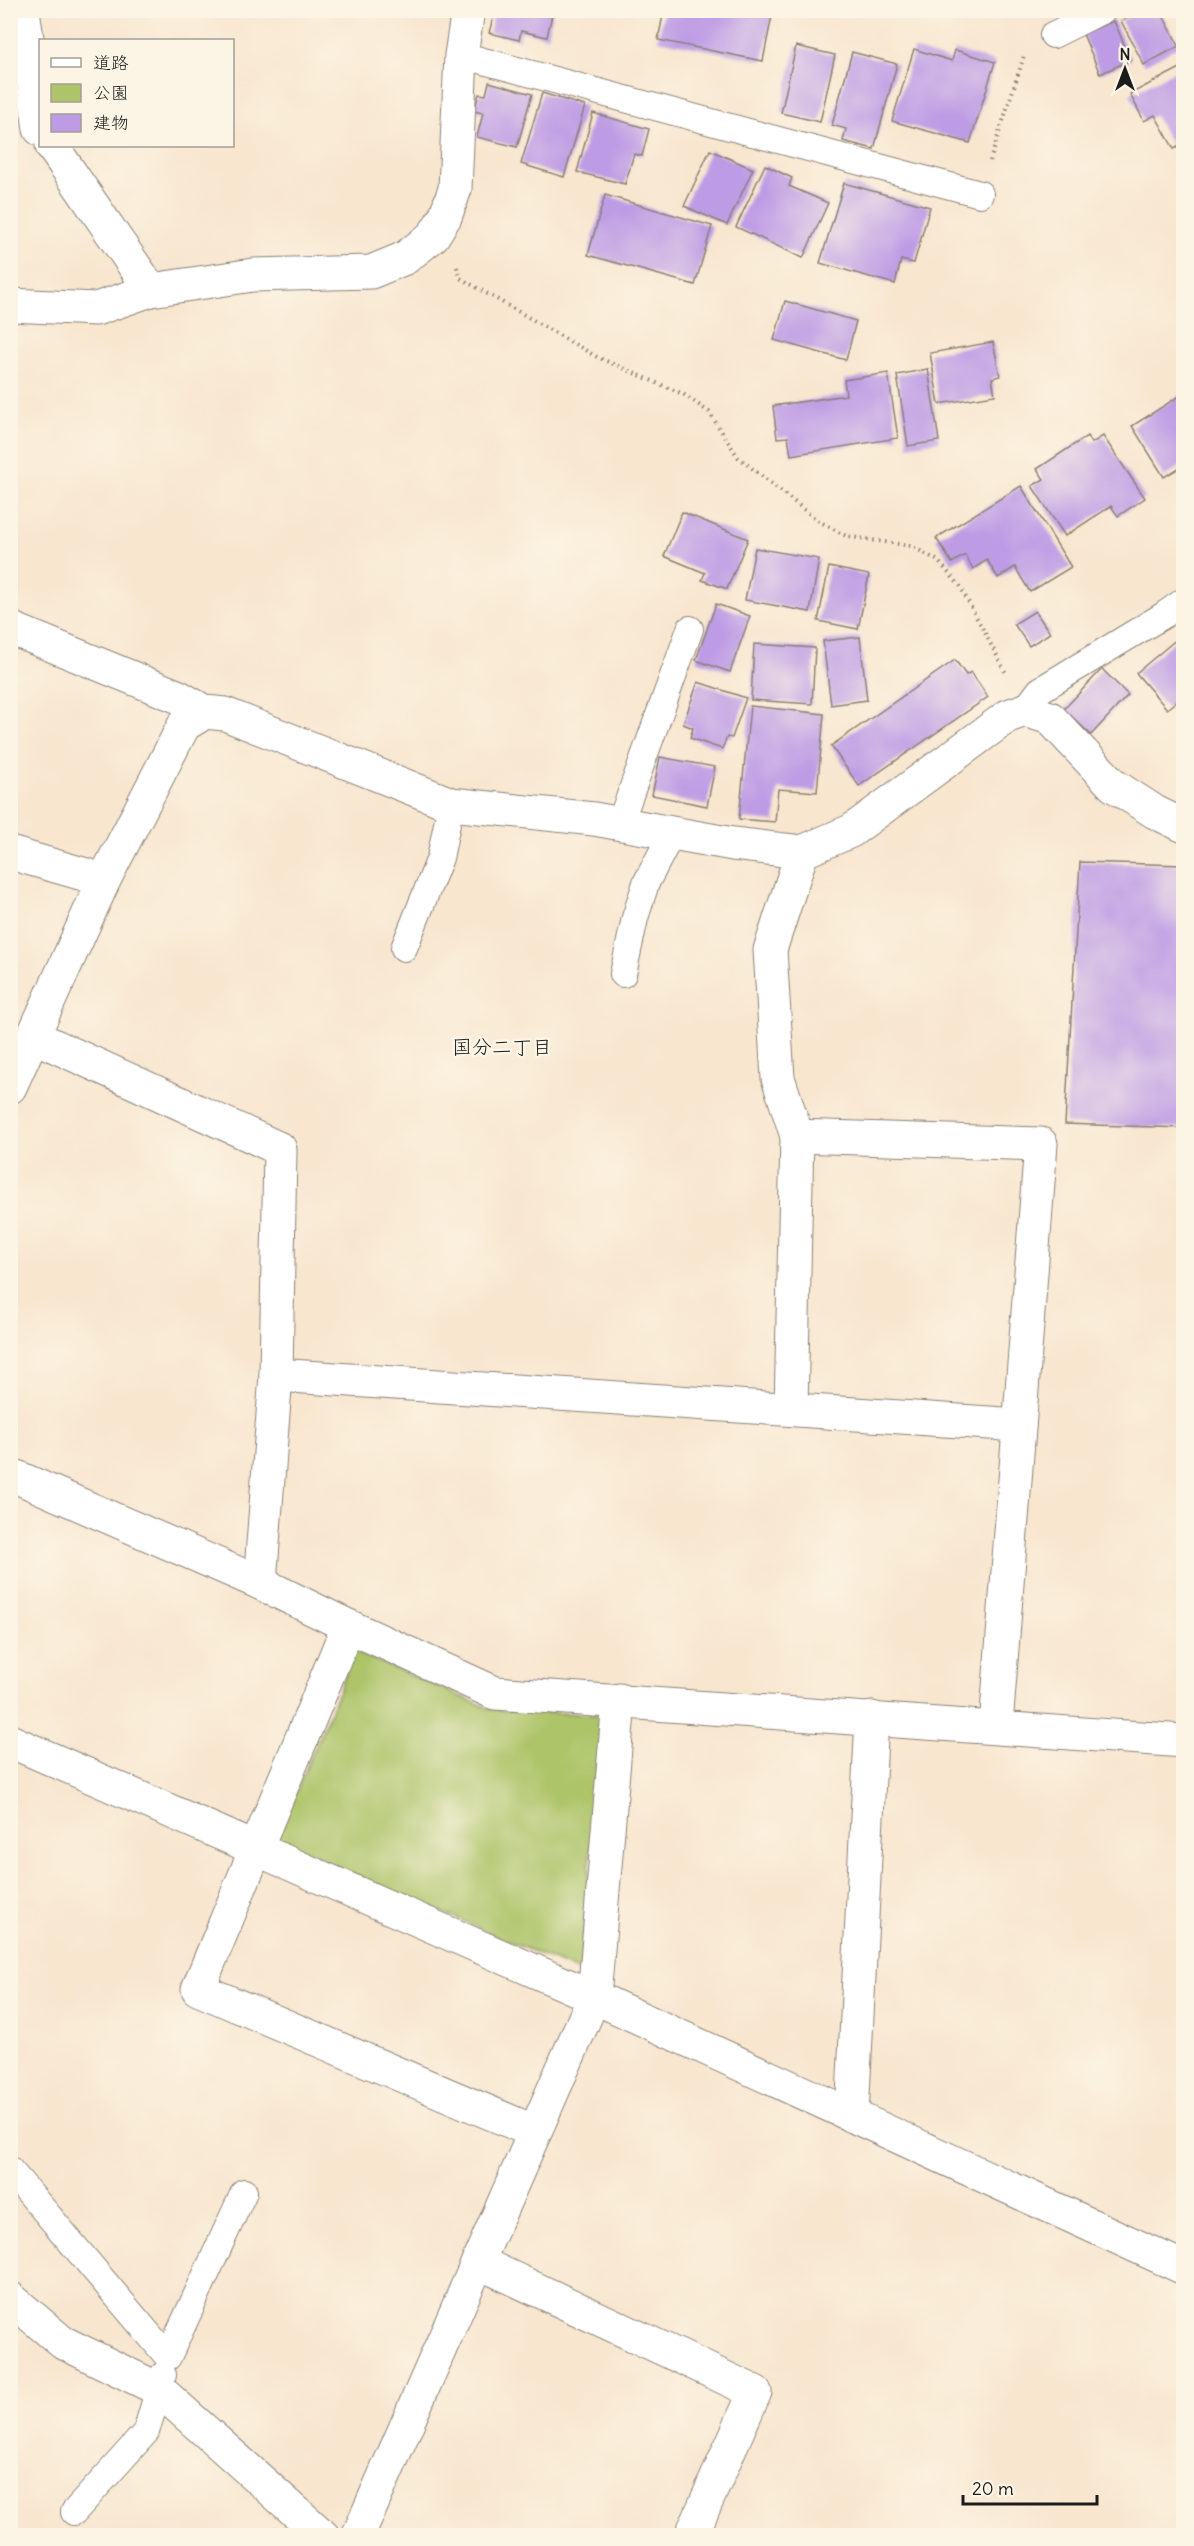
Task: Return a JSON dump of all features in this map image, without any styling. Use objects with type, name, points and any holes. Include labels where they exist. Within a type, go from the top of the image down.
[{"type":"street","points":[[23,10],[39,122]]},
{"type":"street","points":[[10,305],[96,309],[151,290],[253,275],[371,272],[405,258],[433,236],[445,217],[455,189],[461,55],[468,10]]},
{"type":"street","points":[[53,147],[151,290]]},
{"type":"street","points":[[10,628],[179,697],[206,712],[225,714],[451,804],[620,824],[733,844],[801,852],[851,831],[1008,716],[1025,710],[1050,718],[1113,785],[1155,812],[1184,826]]},
{"type":"street","points":[[10,1087],[104,880],[184,725],[206,712]]},
{"type":"street","points":[[791,1409],[797,1136],[778,1078],[770,950],[801,852]]},
{"type":"street","points":[[10,853],[104,880]]},
{"type":"street","points":[[33,1036],[280,1149],[276,1375],[260,1583]]},
{"type":"street","points":[[797,1136],[1041,1144],[996,1726]]},
{"type":"street","points":[[276,1375],[1019,1425]]},
{"type":"street","points":[[10,1474],[260,1583],[495,1693],[996,1726],[1184,1741]]},
{"type":"street","points":[[348,1626],[198,1989],[535,2132]]},
{"type":"street","points":[[358,2535],[594,1998],[619,1700]]},
{"type":"street","points":[[852,2116],[872,1718]]},
{"type":"street","points":[[10,1741],[594,1998],[1184,2268]]},
{"type":"street","points":[[478,2262],[755,2392],[691,2535]]},
{"type":"street","points":[[10,2298],[62,2342],[158,2389],[323,2535]]},
{"type":"lane","points":[[1053,35],[1103,10]]},
{"type":"lane","points":[[461,55],[980,194]]},
{"type":"lane","points":[[1025,710],[1040,690],[1184,601]]},
{"type":"lane","points":[[620,824],[690,629]]},
{"type":"lane","points":[[404,948],[440,858],[451,804]]},
{"type":"lane","points":[[623,974],[642,895],[672,833]]},
{"type":"lane","points":[[10,2170],[168,2357]]},
{"type":"lane","points":[[74,2512],[146,2432],[168,2357],[244,2192]]},
{"type":"path","points":[[980,194],[1024,55],[1053,35]]},
{"type":"path","points":[[445,217],[460,278],[597,357],[683,394],[709,412],[738,457],[817,520],[846,536],[911,546],[937,560],[960,586],[1025,710]]},
{"type":"green space","points":[[355,1652],[493,1710],[603,1715],[580,1972],[276,1840]]},
{"type":"building","points":[[495,10],[553,10],[547,37],[521,31],[519,40],[489,33]]},
{"type":"building","points":[[664,10],[773,10],[763,61],[658,40]]},
{"type":"building","points":[[1141,10],[1160,10],[1179,46],[1144,65],[1121,21]]},
{"type":"building","points":[[1114,21],[1131,60],[1100,74],[1083,34]]},
{"type":"building","points":[[796,46],[835,55],[820,122],[781,113]]},
{"type":"building","points":[[914,49],[952,61],[955,50],[995,62],[970,143],[892,121]]},
{"type":"building","points":[[852,52],[897,64],[874,149],[843,141],[846,129],[832,125]]},
{"type":"building","points":[[1184,66],[1184,144],[1174,149],[1155,115],[1144,121],[1130,94]]},
{"type":"building","points":[[489,82],[532,94],[517,147],[477,137],[483,113],[474,111],[479,94],[486,95]]},
{"type":"building","points":[[542,93],[585,106],[564,177],[521,164]]},
{"type":"building","points":[[593,113],[649,129],[642,156],[634,154],[625,184],[577,172]]},
{"type":"building","points":[[710,150],[753,169],[727,225],[684,206]]},
{"type":"building","points":[[765,165],[792,178],[789,186],[828,203],[803,258],[736,227]]},
{"type":"building","points":[[844,183],[930,207],[914,263],[901,260],[895,284],[820,263]]},
{"type":"building","points":[[605,195],[712,226],[695,285],[588,255]]},
{"type":"building","points":[[785,301],[856,321],[846,360],[774,340]]},
{"type":"building","points":[[993,342],[1000,376],[992,378],[995,395],[939,404],[930,353]]},
{"type":"building","points":[[928,369],[939,441],[908,446],[897,375]]},
{"type":"building","points":[[888,373],[898,438],[791,455],[788,437],[777,438],[773,406],[846,395],[844,380]]},
{"type":"building","points":[[1181,395],[1184,399],[1184,450],[1180,452],[1184,458],[1184,465],[1164,477],[1132,426]]},
{"type":"building","points":[[1087,436],[1092,443],[1103,436],[1145,498],[1118,516],[1111,506],[1065,536],[1032,486],[1044,479],[1037,469]]},
{"type":"building","points":[[1021,486],[1071,567],[1030,592],[1015,567],[998,578],[987,560],[973,569],[965,555],[952,563],[936,538]]},
{"type":"building","points":[[682,512],[748,539],[727,589],[702,580],[705,573],[664,556]]},
{"type":"building","points":[[755,548],[819,559],[810,612],[745,600]]},
{"type":"building","points":[[829,567],[869,575],[858,629],[818,621]]},
{"type":"building","points":[[716,604],[750,616],[730,672],[696,660]]},
{"type":"building","points":[[1035,611],[1050,633],[1029,646],[1014,624]]},
{"type":"building","points":[[1184,633],[1184,695],[1167,709],[1136,673]]},
{"type":"building","points":[[860,637],[867,700],[831,705],[823,641]]},
{"type":"building","points":[[754,644],[815,648],[812,704],[751,700]]},
{"type":"building","points":[[955,660],[966,675],[971,672],[988,697],[859,786],[831,746]]},
{"type":"building","points":[[1102,669],[1128,695],[1091,735],[1064,709]]},
{"type":"building","points":[[698,682],[746,698],[732,738],[727,737],[722,749],[690,738],[693,728],[683,724]]},
{"type":"building","points":[[750,706],[824,714],[817,792],[778,789],[775,822],[739,819]]},
{"type":"building","points":[[660,757],[715,767],[707,806],[652,795]]},
{"type":"building","points":[[1080,862],[1184,865],[1184,1128],[1065,1124]]},
{"type":"district","name":"国分二丁目","points":[[502,1047]]}]
